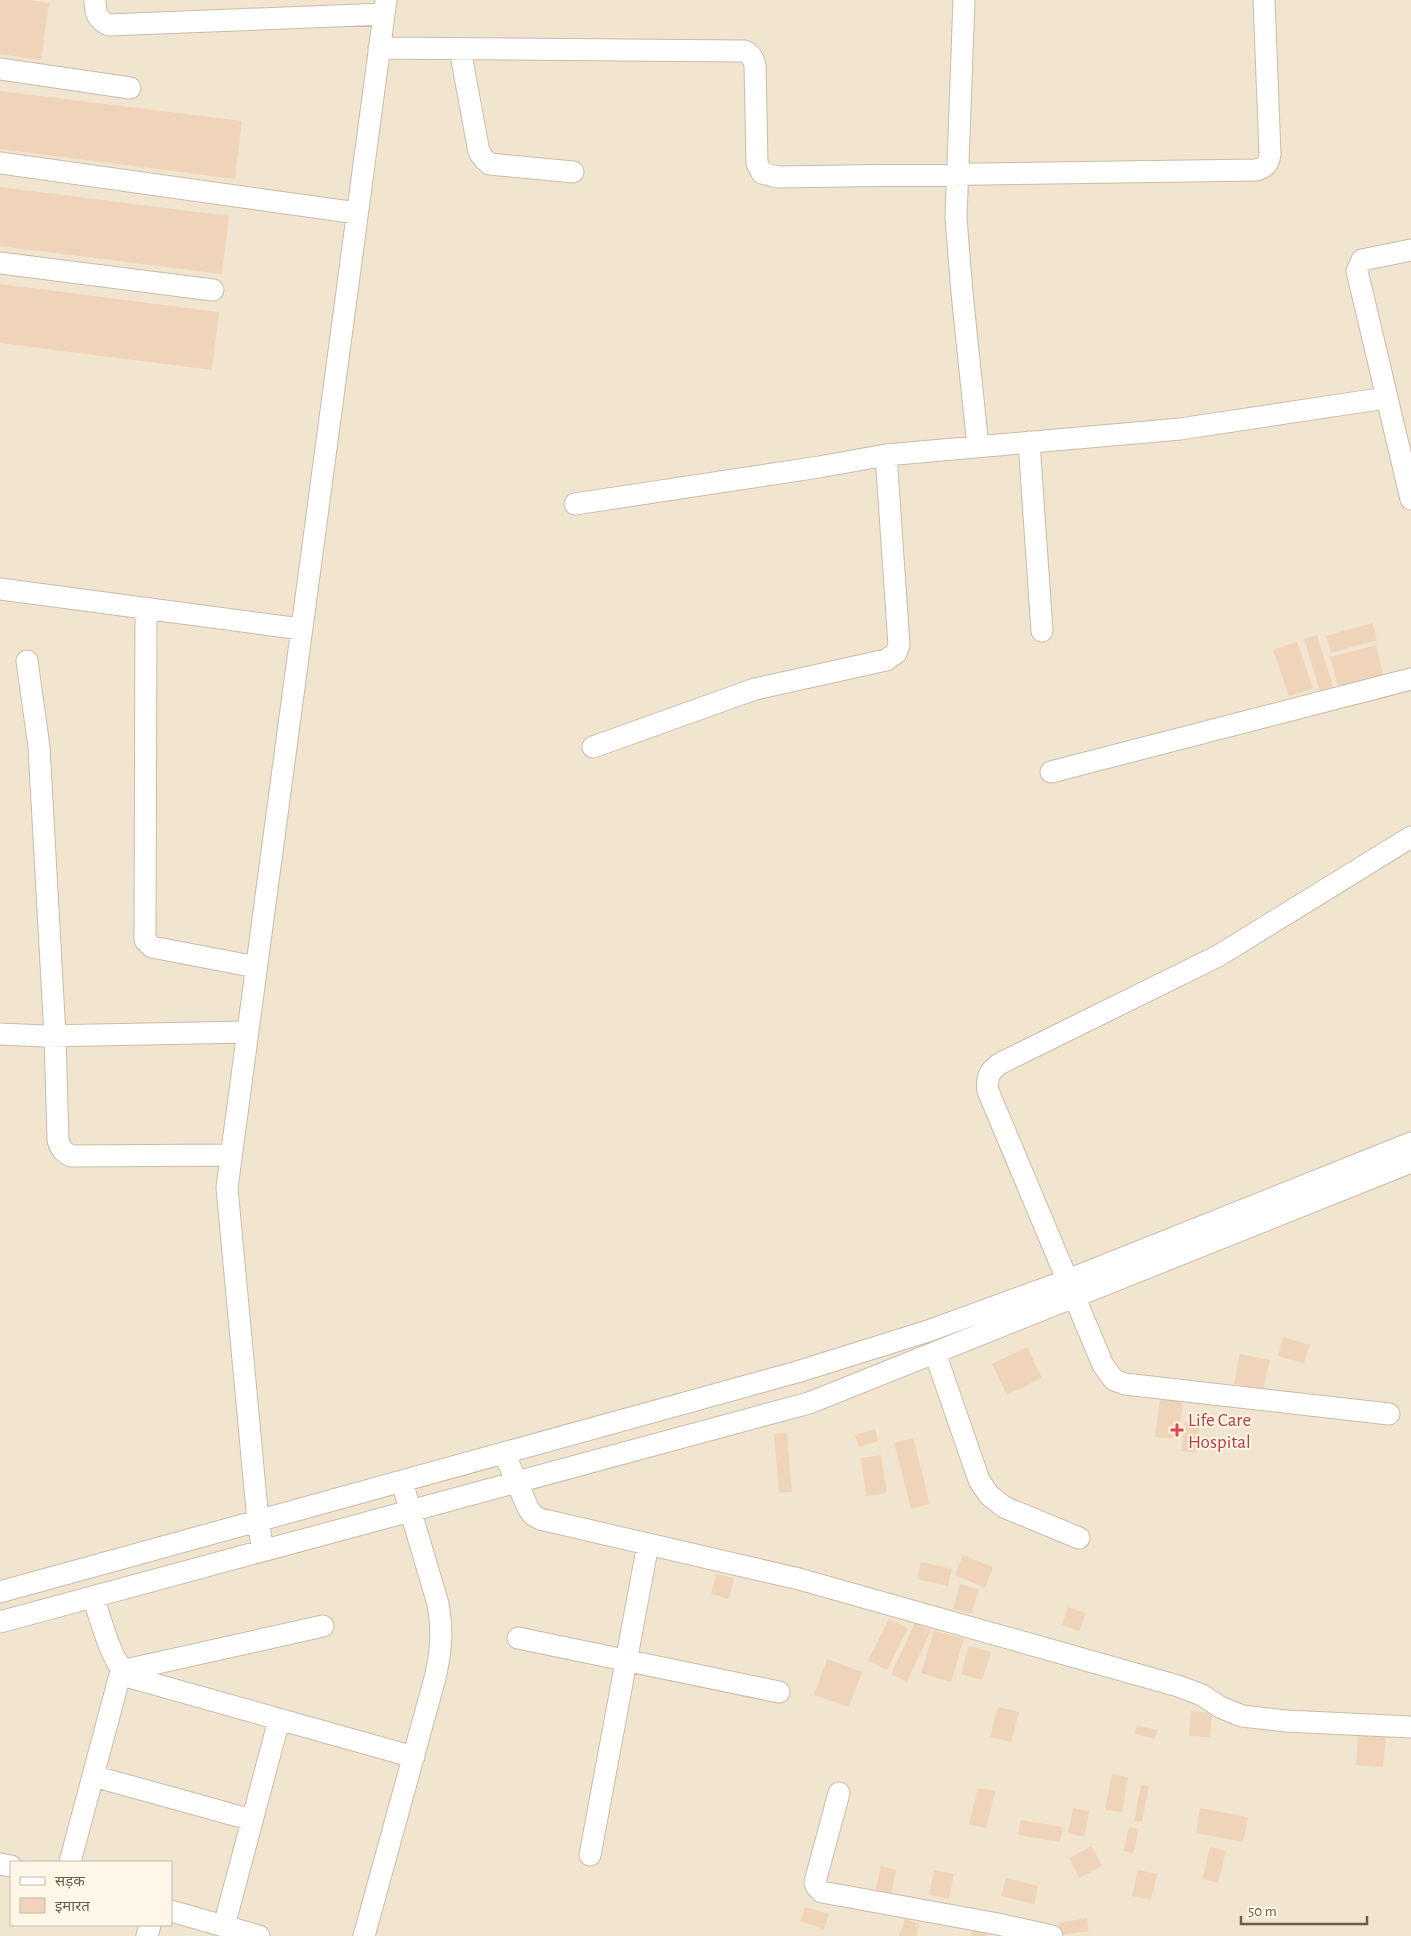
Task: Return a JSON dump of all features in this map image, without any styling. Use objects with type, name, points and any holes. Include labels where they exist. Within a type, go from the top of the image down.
[{"type":"street","points":[[95,0],[95,11],[98,17],[103,23],[109,25],[385,7],[227,1188],[258,1520],[263,1551]]},
{"type":"street","points":[[964,0],[956,218],[978,447]]},
{"type":"street","points":[[379,48],[744,51],[750,53],[755,65],[757,163],[762,174],[777,177],[1256,170],[1262,168],[1270,160],[1264,0]]},
{"type":"street","points":[[460,49],[479,152],[485,160],[490,164],[573,172]]},
{"type":"street","points":[[0,69],[130,88]]},
{"type":"street","points":[[0,163],[356,213]]},
{"type":"street","points":[[1410,491],[1386,398],[1357,271],[1362,260],[1411,250]]},
{"type":"street","points":[[0,263],[213,290]]},
{"type":"street","points":[[575,504],[886,455],[1214,425],[1386,398]]},
{"type":"street","points":[[1030,442],[1042,631]]},
{"type":"street","points":[[593,747],[733,696],[756,689],[886,660],[896,653],[899,645],[886,455]]},
{"type":"street","points":[[0,589],[301,629]]},
{"type":"street","points":[[146,608],[145,940],[152,947],[256,967]]},
{"type":"street","points":[[27,661],[39,747],[55,1036],[58,1140],[64,1153],[71,1156],[231,1155]]},
{"type":"street","points":[[1051,772],[1411,679]]},
{"type":"street","points":[[1389,1414],[1125,1384],[1114,1380],[1103,1365],[988,1091],[987,1082],[989,1074],[994,1067],[1218,956],[1411,837]]},
{"type":"street","points":[[0,1034],[55,1036],[248,1032]]},
{"type":"street","points":[[0,1622],[809,1403],[935,1352],[1072,1288],[1411,1143]]},
{"type":"street","points":[[0,1592],[807,1369],[1072,1288],[1411,1162]]},
{"type":"street","points":[[935,1352],[979,1480],[989,1495],[1004,1507],[1079,1538]]},
{"type":"street","points":[[504,1453],[528,1508],[533,1515],[540,1519],[799,1579],[982,1630],[1178,1686],[1202,1695],[1220,1707],[1242,1716],[1286,1721],[1411,1727]]},
{"type":"street","points":[[364,1936],[435,1678],[442,1636],[438,1604],[402,1482]]},
{"type":"street","points":[[590,1855],[648,1544]]},
{"type":"street","points":[[93,1597],[121,1671],[136,1680],[414,1756]]},
{"type":"street","points":[[121,1671],[322,1626]]},
{"type":"street","points":[[518,1638],[778,1692]]},
{"type":"street","points":[[70,1861],[121,1671]]},
{"type":"street","points":[[224,1926],[280,1720]]},
{"type":"street","points":[[93,1776],[252,1820]]},
{"type":"street","points":[[839,1792],[816,1876],[816,1886],[822,1892],[998,1924],[1052,1936]]},
{"type":"street","points":[[172,1911],[259,1936]]},
{"type":"shaded area","points":[[0,0],[1411,0],[1411,1936],[0,1936]]},
{"type":"building","points":[[0,0],[30,0],[49,3],[41,60],[0,54]]},
{"type":"building","points":[[0,91],[242,121],[235,179],[0,149]]},
{"type":"building","points":[[0,187],[229,216],[222,274],[0,246]]},
{"type":"building","points":[[0,284],[219,312],[212,370],[0,343]]},
{"type":"building","points":[[1373,623],[1377,640],[1331,653],[1326,636]]},
{"type":"building","points":[[1317,635],[1333,687],[1320,691],[1304,639]]},
{"type":"building","points":[[1297,642],[1313,688],[1289,696],[1273,650]]},
{"type":"building","points":[[1376,645],[1384,678],[1339,690],[1330,657]]},
{"type":"building","points":[[1283,1337],[1310,1345],[1304,1363],[1278,1356]]},
{"type":"building","points":[[1027,1347],[1042,1378],[1007,1395],[992,1364]]},
{"type":"building","points":[[1240,1354],[1270,1360],[1263,1391],[1234,1384]]},
{"type":"building","points":[[1161,1391],[1184,1394],[1178,1439],[1155,1437]]},
{"type":"building","points":[[1185,1422],[1200,1425],[1196,1453],[1181,1451]]},
{"type":"building","points":[[875,1429],[878,1441],[859,1447],[855,1435]]},
{"type":"building","points":[[787,1433],[792,1492],[779,1493],[774,1434]]},
{"type":"building","points":[[913,1438],[930,1504],[911,1509],[894,1443]]},
{"type":"building","points":[[881,1455],[887,1493],[866,1496],[861,1458]]},
{"type":"building","points":[[963,1555],[993,1567],[985,1588],[955,1575]]},
{"type":"building","points":[[921,1562],[952,1569],[948,1586],[917,1579]]},
{"type":"building","points":[[716,1574],[734,1578],[729,1599],[711,1594]]},
{"type":"building","points":[[960,1584],[979,1590],[971,1614],[953,1609]]},
{"type":"building","points":[[1068,1607],[1086,1613],[1079,1631],[1062,1625]]},
{"type":"building","points":[[889,1619],[908,1628],[887,1670],[868,1661]]},
{"type":"building","points":[[915,1623],[931,1630],[907,1682],[891,1674]]},
{"type":"building","points":[[934,1630],[964,1639],[951,1682],[921,1673]]},
{"type":"building","points":[[969,1646],[991,1652],[982,1680],[961,1674]]},
{"type":"building","points":[[827,1659],[862,1672],[849,1707],[814,1695]]},
{"type":"building","points":[[998,1707],[1019,1712],[1011,1742],[990,1737]]},
{"type":"building","points":[[1191,1711],[1212,1713],[1210,1737],[1189,1736]]},
{"type":"building","points":[[1137,1725],[1157,1730],[1155,1739],[1135,1734]]},
{"type":"building","points":[[1358,1734],[1386,1737],[1383,1767],[1356,1765]]},
{"type":"building","points":[[1112,1774],[1128,1777],[1122,1812],[1105,1810]]},
{"type":"building","points":[[1141,1785],[1149,1786],[1142,1822],[1134,1821]]},
{"type":"building","points":[[978,1788],[995,1791],[986,1828],[969,1825]]},
{"type":"building","points":[[1073,1808],[1089,1811],[1084,1837],[1068,1833]]},
{"type":"building","points":[[1200,1808],[1248,1817],[1243,1842],[1196,1833]]},
{"type":"building","points":[[1021,1820],[1063,1827],[1060,1842],[1018,1835]]},
{"type":"building","points":[[1129,1827],[1139,1829],[1133,1853],[1123,1851]]},
{"type":"building","points":[[1092,1846],[1102,1866],[1079,1878],[1069,1858]]},
{"type":"building","points":[[1210,1847],[1226,1851],[1218,1883],[1202,1879]]},
{"type":"building","points":[[881,1866],[896,1870],[890,1901],[874,1897]]},
{"type":"building","points":[[934,1870],[954,1874],[949,1899],[929,1895]]},
{"type":"building","points":[[1138,1870],[1157,1874],[1151,1900],[1132,1896]]},
{"type":"building","points":[[1006,1878],[1038,1886],[1034,1904],[1001,1896]]},
{"type":"building","points":[[805,1907],[829,1914],[824,1929],[800,1921]]},
{"type":"building","points":[[1087,1918],[1089,1931],[1061,1935],[1059,1923]]},
{"type":"building","points":[[905,1919],[920,1924],[916,1936],[899,1936]]},
{"type":"building","points":[[972,1930],[988,1932],[987,1936],[971,1936]]},
{"type":"place","name":"Life Care Hospital","points":[[1177,1430]]}]
